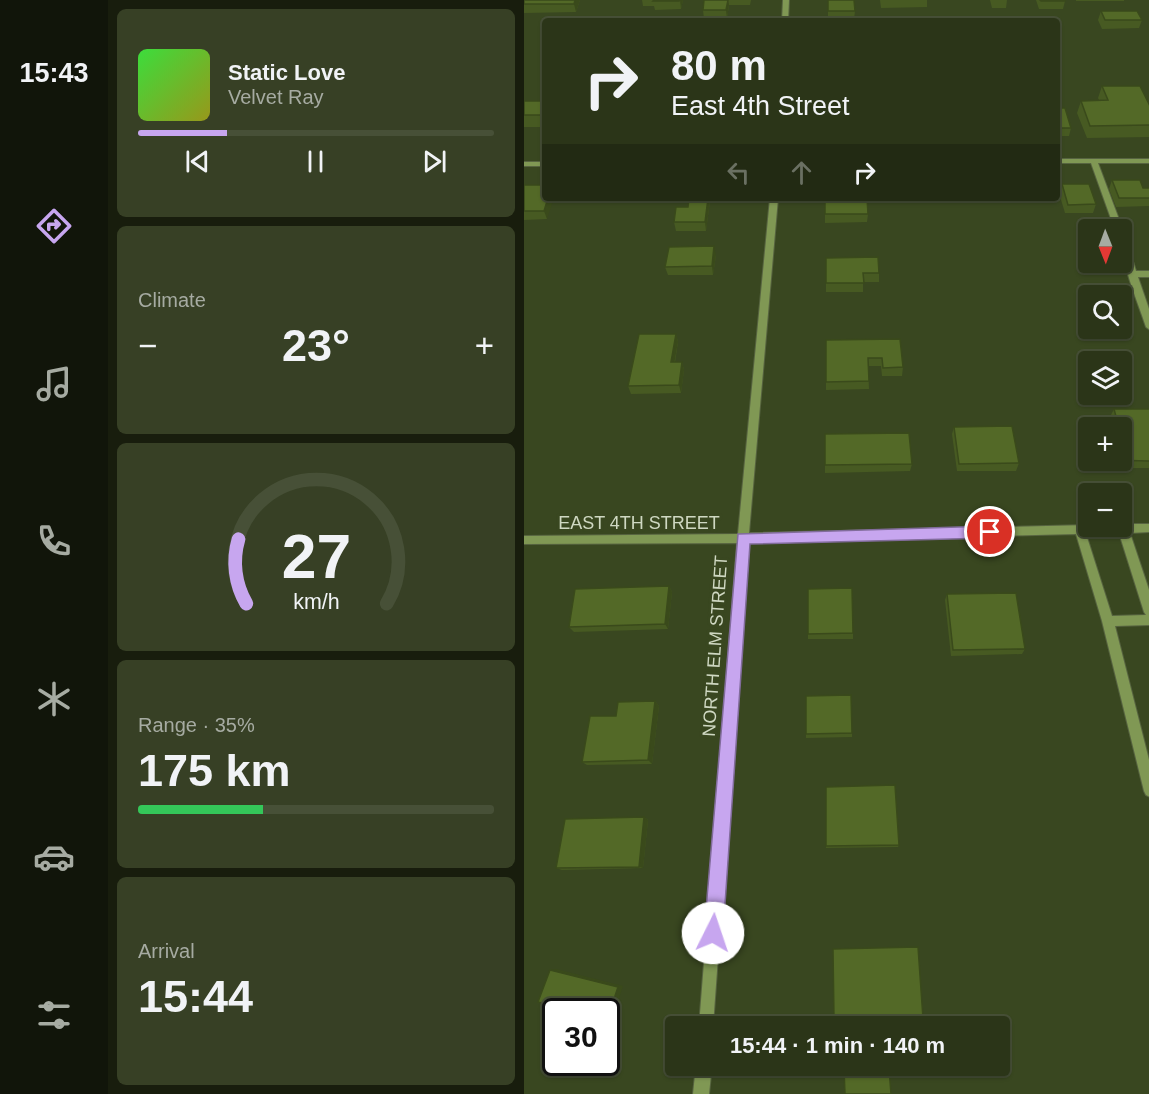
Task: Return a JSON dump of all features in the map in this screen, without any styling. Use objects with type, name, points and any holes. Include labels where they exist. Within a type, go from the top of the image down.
[{"type":"street","points":[[785,18],[786,0]]},
{"type":"street","points":[[1060,161],[1150,161]]},
{"type":"street","points":[[1094,161],[1115,219]]},
{"type":"street","points":[[524,164],[542,164]]},
{"type":"street","name":"NORTH ELM STREET","points":[[707,1016],[743,538],[774,201]]},
{"type":"street","points":[[1132,271],[1149,324]]},
{"type":"street","points":[[1133,274],[1150,274]]},
{"type":"street","name":"EAST 4TH STREET","points":[[1132,528],[1150,528]]},
{"type":"street","name":"EAST 4TH STREET","points":[[524,540],[743,538],[1078,530]]},
{"type":"street","points":[[1082,537],[1108,621],[1150,791]]},
{"type":"street","points":[[1126,537],[1150,612]]},
{"type":"street","points":[[1108,621],[1150,621]]},
{"type":"street","points":[[701,1094],[703,1076]]},
{"type":"building","points":[[524,0],[575,0],[574,4],[524,4]]},
{"type":"building","points":[[654,0],[680,0],[653,1]]},
{"type":"building","points":[[704,0],[728,0],[726,10],[703,10]]},
{"type":"building","points":[[828,0],[854,0],[855,11],[828,11]]},
{"type":"building","points":[[1065,0],[1065,1],[1041,1]]},
{"type":"building","points":[[1101,11],[1137,11],[1142,20],[1105,20]]},
{"type":"building","points":[[1102,86],[1140,86],[1150,106],[1150,125],[1090,126],[1081,101],[1108,100]]},
{"type":"building","points":[[524,101],[542,101],[542,115],[524,115]]},
{"type":"building","points":[[1060,108],[1065,108],[1071,128],[1060,128]]},
{"type":"building","points":[[1112,180],[1140,180],[1143,188],[1150,188],[1150,198],[1119,198]]},
{"type":"building","points":[[1062,184],[1089,184],[1096,204],[1068,205]]},
{"type":"building","points":[[524,185],[542,185],[542,201],[547,201],[544,211],[524,211]]},
{"type":"building","points":[[689,201],[708,201],[705,222],[674,222],[676,207],[688,207]]},
{"type":"building","points":[[825,201],[867,201],[868,214],[825,214]]},
{"type":"building","points":[[714,246],[712,266],[665,267],[669,247]]},
{"type":"building","points":[[878,257],[879,273],[863,273],[864,283],[826,283],[826,258]]},
{"type":"building","points":[[639,334],[676,334],[671,362],[682,362],[679,385],[628,386]]},
{"type":"building","points":[[900,339],[903,367],[883,368],[882,358],[868,358],[869,381],[826,382],[826,340]]},
{"type":"building","points":[[1114,409],[1150,409],[1150,461],[1132,461],[1132,417],[1116,417]]},
{"type":"building","points":[[1012,426],[1019,463],[959,464],[954,427]]},
{"type":"building","points":[[909,433],[912,464],[825,465],[825,434]]},
{"type":"building","points":[[669,586],[665,624],[569,627],[575,589]]},
{"type":"building","points":[[852,588],[853,633],[808,634],[808,589]]},
{"type":"building","points":[[1016,593],[1025,649],[953,650],[947,594]]},
{"type":"building","points":[[851,695],[852,733],[806,734],[806,696]]},
{"type":"building","points":[[655,701],[648,760],[582,762],[590,716],[616,716],[618,702]]},
{"type":"building","points":[[895,785],[899,845],[826,846],[826,787]]},
{"type":"building","points":[[644,817],[639,867],[556,868],[565,819]]},
{"type":"building","points":[[918,947],[923,1016],[834,1016],[833,949]]},
{"type":"building","points":[[550,970],[618,987],[614,998],[542,998],[542,1003],[538,1002]]},
{"type":"building","points":[[844,1076],[890,1076],[891,1094],[845,1094]]},
{"type":"route","points":[[713,933],[743,538],[990,532]]}]
